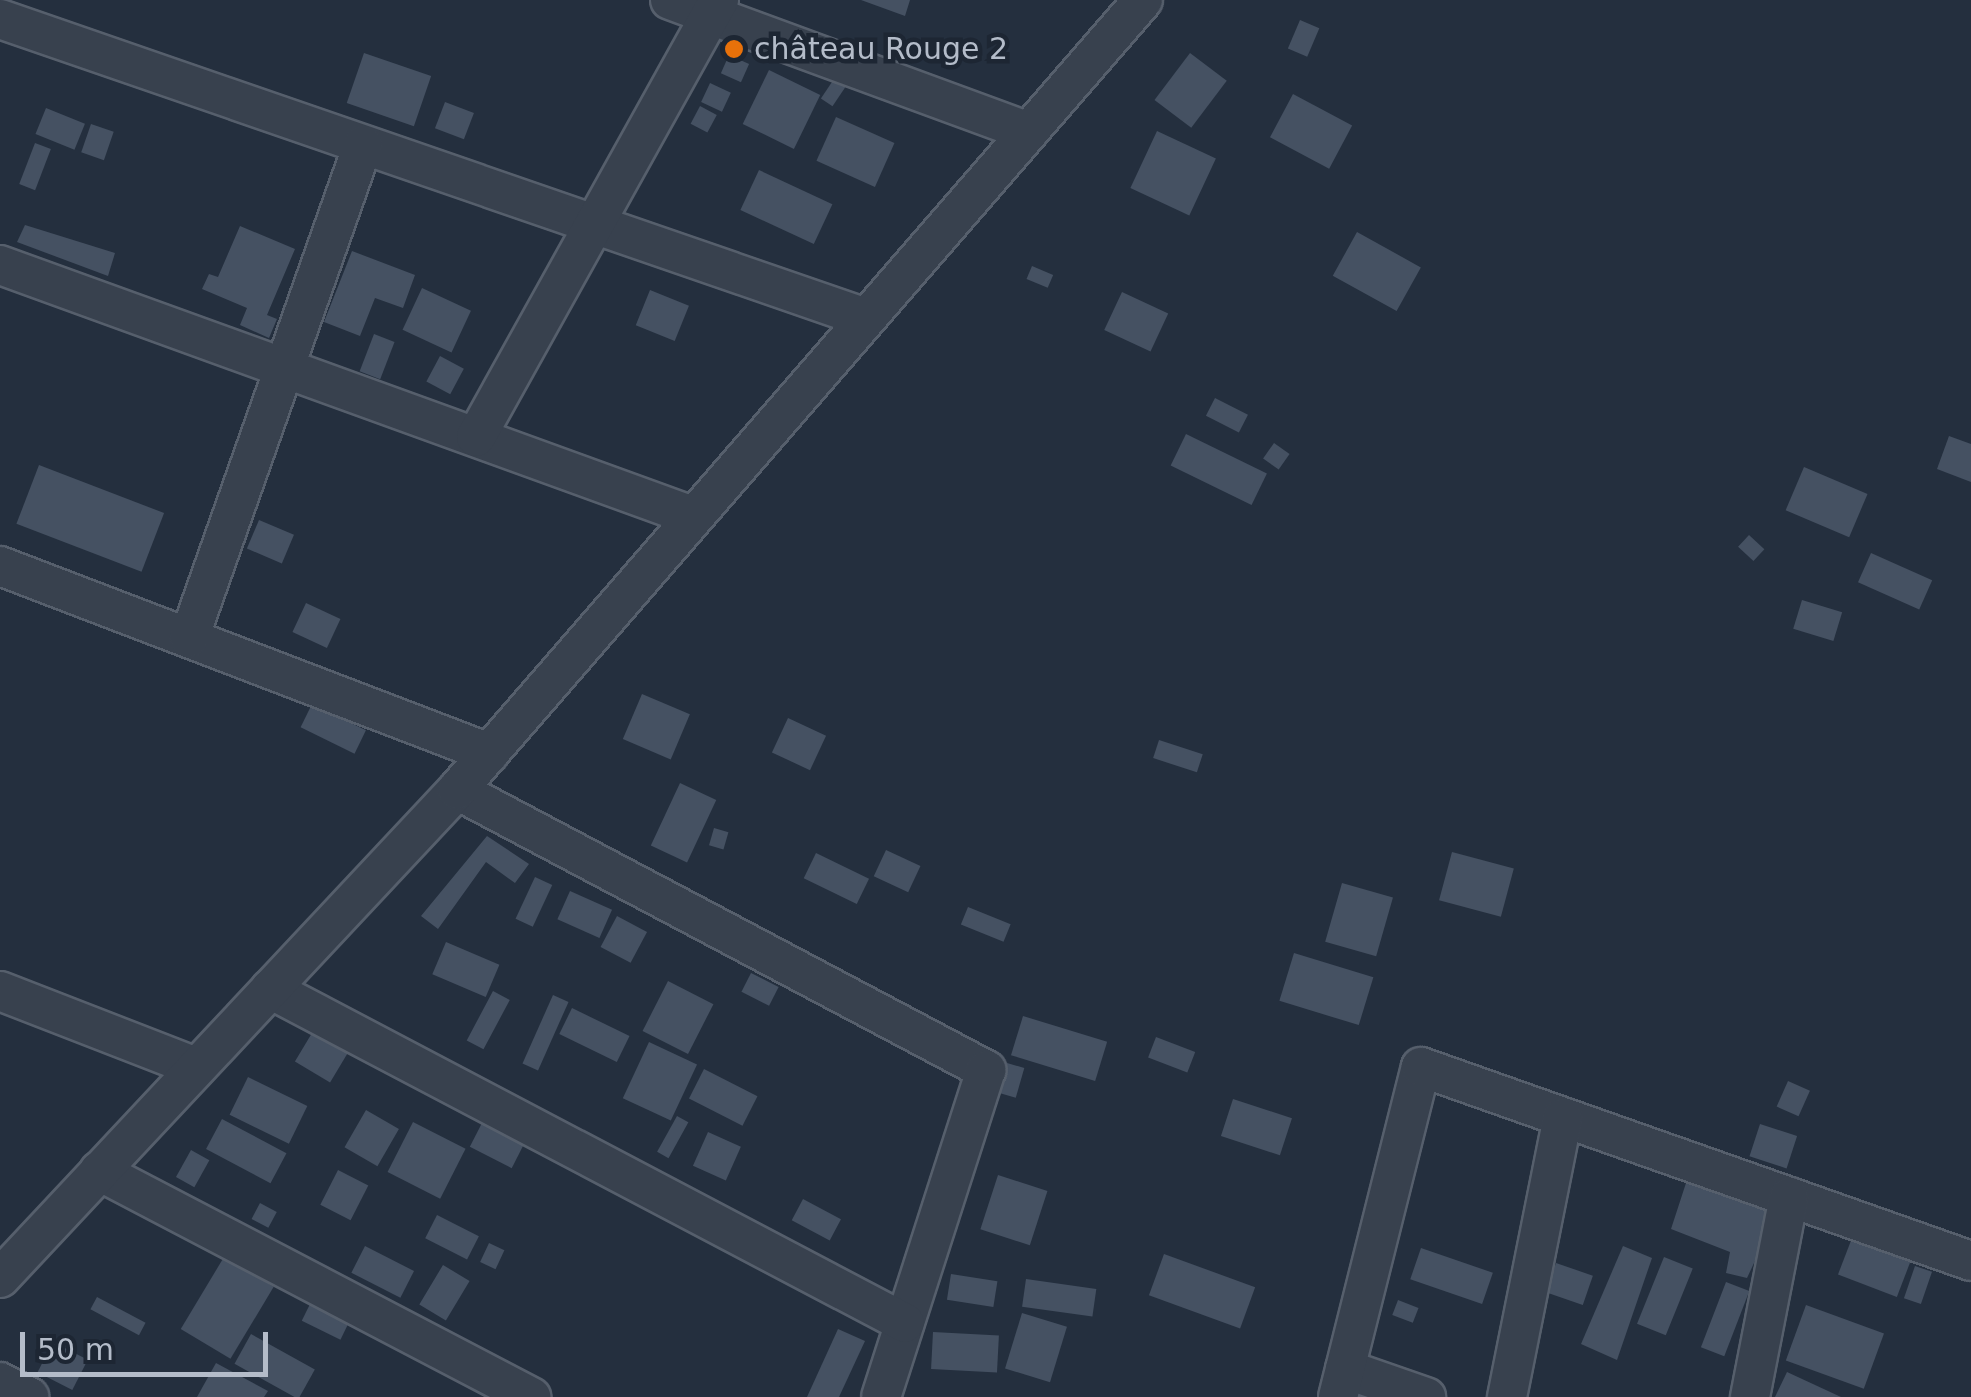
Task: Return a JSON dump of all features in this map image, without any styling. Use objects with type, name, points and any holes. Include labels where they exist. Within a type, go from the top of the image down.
[{"type":"street","points":[[670,0],[714,7],[1028,132]]},
{"type":"street","points":[[0,1278],[457,790],[690,514],[1143,0]]},
{"type":"street","points":[[476,437],[714,7]]},
{"type":"street","points":[[0,19],[866,318]]},
{"type":"street","points":[[190,638],[363,145]]},
{"type":"street","points":[[0,265],[690,514]]},
{"type":"street","points":[[0,566],[489,753]]},
{"type":"street","points":[[457,790],[986,1070],[881,1397]]},
{"type":"street","points":[[270,989],[905,1323]]},
{"type":"street","points":[[0,990],[196,1067]]},
{"type":"street","points":[[1426,1397],[1342,1383],[1422,1067],[1971,1261]]},
{"type":"street","points":[[1508,1397],[1563,1118]]},
{"type":"street","points":[[99,1171],[532,1397]]},
{"type":"street","points":[[1750,1397],[1790,1197]]},
{"type":"street","points":[[0,1382],[29,1397]]},
{"type":"building","points":[[861,0],[910,0],[905,16]]},
{"type":"building","points":[[1300,20],[1319,28],[1307,57],[1288,49]]},
{"type":"building","points":[[364,53],[431,76],[414,126],[347,103]]},
{"type":"building","points":[[1190,53],[1227,81],[1191,128],[1154,100]]},
{"type":"building","points":[[729,55],[749,64],[741,82],[721,73]]},
{"type":"building","points":[[769,70],[820,95],[794,149],[743,124]]},
{"type":"building","points":[[836,76],[848,84],[833,106],[821,98]]},
{"type":"building","points":[[710,83],[731,93],[722,112],[701,102]]},
{"type":"building","points":[[1293,94],[1352,125],[1329,169],[1270,137]]},
{"type":"building","points":[[445,102],[474,113],[464,139],[435,128]]},
{"type":"building","points":[[700,106],[717,115],[707,133],[691,124]]},
{"type":"building","points":[[46,108],[85,124],[74,150],[36,134]]},
{"type":"building","points":[[836,117],[894,143],[875,187],[816,161]]},
{"type":"building","points":[[91,124],[114,132],[104,160],[81,152]]},
{"type":"building","points":[[1157,131],[1216,158],[1189,216],[1130,188]]},
{"type":"building","points":[[35,143],[51,149],[35,190],[19,184]]},
{"type":"building","points":[[759,170],[832,204],[814,244],[740,210]]},
{"type":"building","points":[[25,225],[115,253],[108,276],[17,242]]},
{"type":"building","points":[[240,226],[295,249],[267,315],[277,319],[269,338],[240,325],[247,308],[202,289],[209,274],[218,277]]},
{"type":"building","points":[[1357,232],[1421,267],[1397,311],[1333,276]]},
{"type":"building","points":[[352,251],[415,275],[403,308],[375,298],[360,336],[324,322]]},
{"type":"building","points":[[1032,266],[1053,275],[1048,288],[1027,279]]},
{"type":"building","points":[[422,288],[471,311],[452,353],[403,330]]},
{"type":"building","points":[[650,290],[689,306],[675,341],[636,325]]},
{"type":"building","points":[[1122,292],[1168,314],[1150,352],[1104,330]]},
{"type":"building","points":[[374,334],[395,342],[380,379],[360,371]]},
{"type":"building","points":[[440,356],[464,369],[450,394],[426,382]]},
{"type":"building","points":[[1215,398],[1248,415],[1239,433],[1206,416]]},
{"type":"building","points":[[1186,434],[1267,473],[1252,505],[1171,465]]},
{"type":"building","points":[[1949,436],[1971,444],[1971,482],[1937,469]]},
{"type":"building","points":[[1274,443],[1290,454],[1279,469],[1263,459]]},
{"type":"building","points":[[39,465],[164,513],[142,572],[16,524]]},
{"type":"building","points":[[1804,467],[1868,494],[1849,537],[1786,510]]},
{"type":"building","points":[[259,520],[294,535],[282,563],[247,549]]},
{"type":"building","points":[[1749,535],[1764,549],[1753,561],[1738,547]]},
{"type":"building","points":[[1871,553],[1932,580],[1919,609],[1858,582]]},
{"type":"building","points":[[1802,600],[1842,612],[1833,641],[1793,629]]},
{"type":"building","points":[[306,603],[340,619],[327,648],[292,632]]},
{"type":"building","points":[[642,694],[690,714],[671,759],[623,739]]},
{"type":"building","points":[[312,704],[366,730],[355,754],[301,727]]},
{"type":"building","points":[[788,718],[826,736],[810,770],[772,752]]},
{"type":"building","points":[[1159,740],[1203,754],[1197,772],[1153,758]]},
{"type":"building","points":[[680,783],[716,800],[687,862],[651,846]]},
{"type":"building","points":[[714,828],[728,832],[723,849],[709,845]]},
{"type":"building","points":[[487,836],[529,864],[515,883],[486,862],[438,929],[421,916]]},
{"type":"building","points":[[886,850],[920,866],[908,892],[874,876]]},
{"type":"building","points":[[1452,852],[1514,869],[1501,917],[1439,900]]},
{"type":"building","points":[[816,853],[869,879],[857,904],[804,878]]},
{"type":"building","points":[[535,877],[552,885],[533,927],[516,919]]},
{"type":"building","points":[[1342,883],[1393,898],[1376,956],[1325,942]]},
{"type":"building","points":[[570,891],[612,910],[599,938],[557,919]]},
{"type":"building","points":[[968,907],[1011,924],[1004,942],[961,925]]},
{"type":"building","points":[[617,916],[647,932],[631,963],[601,947]]},
{"type":"building","points":[[446,942],[499,965],[486,997],[432,974]]},
{"type":"building","points":[[1294,953],[1373,977],[1359,1025],[1279,1001]]},
{"type":"building","points":[[751,973],[779,987],[769,1006],[741,992]]},
{"type":"building","points":[[668,981],[713,1004],[688,1054],[643,1031]]},
{"type":"building","points":[[493,991],[510,1000],[483,1049],[467,1040]]},
{"type":"building","points":[[553,995],[569,1002],[538,1070],[522,1064]]},
{"type":"building","points":[[572,1008],[630,1036],[617,1062],[559,1034]]},
{"type":"building","points":[[1023,1016],[1107,1042],[1095,1081],[1011,1055]]},
{"type":"building","points":[[315,1028],[350,1049],[330,1083],[295,1061]]},
{"type":"building","points":[[1156,1037],[1195,1052],[1187,1073],[1148,1058]]},
{"type":"building","points":[[649,1042],[697,1064],[671,1121],[623,1098]]},
{"type":"building","points":[[1007,1063],[1024,1068],[1016,1098],[998,1093]]},
{"type":"building","points":[[704,1069],[757,1096],[742,1126],[689,1098]]},
{"type":"building","points":[[248,1077],[307,1106],[289,1144],[230,1115]]},
{"type":"building","points":[[1788,1081],[1810,1091],[1799,1116],[1777,1107]]},
{"type":"building","points":[[1233,1099],[1292,1118],[1280,1155],[1221,1136]]},
{"type":"building","points":[[366,1110],[399,1129],[377,1166],[344,1147]]},
{"type":"building","points":[[677,1116],[688,1122],[668,1158],[657,1152]]},
{"type":"building","points":[[222,1119],[286,1153],[270,1183],[206,1149]]},
{"type":"building","points":[[483,1121],[525,1142],[512,1168],[470,1147]]},
{"type":"building","points":[[413,1122],[466,1149],[440,1199],[388,1172]]},
{"type":"building","points":[[1760,1124],[1797,1136],[1787,1168],[1749,1156]]},
{"type":"building","points":[[708,1132],[741,1147],[726,1180],[693,1166]]},
{"type":"building","points":[[191,1150],[209,1160],[194,1187],[176,1177]]},
{"type":"building","points":[[338,1170],[368,1185],[351,1220],[320,1205]]},
{"type":"building","points":[[998,1175],[1047,1191],[1030,1245],[980,1229]]},
{"type":"building","points":[[1686,1183],[1777,1214],[1747,1278],[1726,1273],[1730,1252],[1671,1229]]},
{"type":"building","points":[[803,1199],[841,1219],[830,1240],[792,1220]]},
{"type":"building","points":[[260,1203],[277,1212],[268,1228],[252,1219]]},
{"type":"building","points":[[437,1215],[479,1236],[467,1260],[425,1238]]},
{"type":"building","points":[[1852,1238],[1911,1261],[1897,1297],[1838,1274]]},
{"type":"building","points":[[489,1243],[504,1250],[496,1269],[480,1262]]},
{"type":"building","points":[[365,1246],[414,1271],[400,1298],[351,1273]]},
{"type":"building","points":[[1623,1246],[1652,1258],[1617,1360],[1581,1344]]},
{"type":"building","points":[[1421,1248],[1493,1273],[1482,1304],[1410,1279]]},
{"type":"building","points":[[1164,1254],[1255,1287],[1240,1329],[1149,1295]]},
{"type":"building","points":[[224,1257],[274,1287],[230,1359],[181,1329]]},
{"type":"building","points":[[1664,1257],[1693,1269],[1666,1335],[1637,1324]]},
{"type":"building","points":[[1556,1263],[1593,1276],[1583,1305],[1546,1292]]},
{"type":"building","points":[[443,1265],[470,1281],[446,1320],[419,1304]]},
{"type":"building","points":[[1915,1266],[1932,1272],[1921,1304],[1904,1298]]},
{"type":"building","points":[[951,1274],[997,1281],[993,1307],[947,1300]]},
{"type":"building","points":[[1026,1279],[1096,1289],[1092,1317],[1022,1307]]},
{"type":"building","points":[[1726,1282],[1749,1291],[1724,1356],[1701,1347]]},
{"type":"building","points":[[97,1297],[146,1323],[139,1335],[90,1309]]},
{"type":"building","points":[[1398,1300],[1419,1308],[1413,1323],[1392,1315]]},
{"type":"building","points":[[311,1302],[350,1321],[340,1340],[302,1321]]},
{"type":"building","points":[[1806,1305],[1884,1333],[1864,1389],[1786,1360]]},
{"type":"building","points":[[1022,1313],[1067,1327],[1050,1382],[1005,1368]]},
{"type":"building","points":[[838,1329],[865,1341],[839,1397],[807,1397]]},
{"type":"building","points":[[933,1332],[999,1335],[997,1372],[931,1369]]},
{"type":"building","points":[[251,1334],[315,1369],[300,1397],[295,1397],[235,1364]]},
{"type":"building","points":[[53,1342],[88,1360],[72,1390],[38,1372]]},
{"type":"building","points":[[216,1363],[268,1391],[264,1397],[197,1397]]},
{"type":"building","points":[[1787,1372],[1841,1397],[1775,1397]]},
{"type":"place","name":"château Rouge 2","points":[[734,49]]}]
